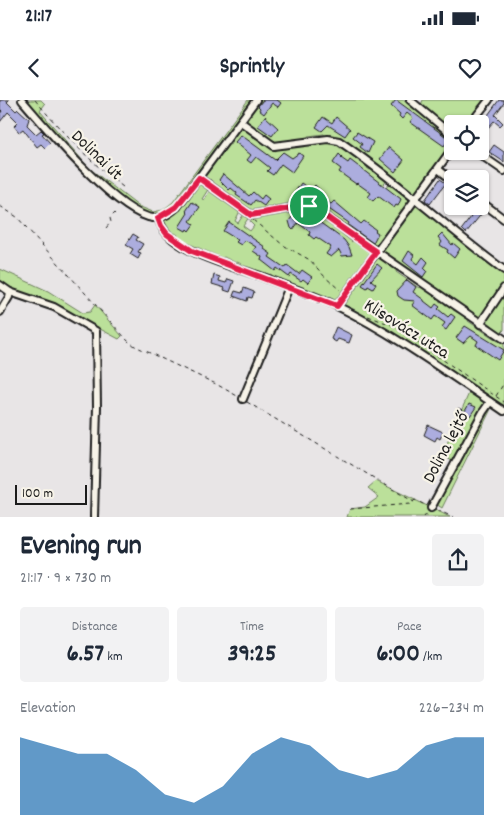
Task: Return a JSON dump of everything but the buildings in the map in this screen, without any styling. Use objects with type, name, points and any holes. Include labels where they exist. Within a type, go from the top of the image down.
[{"type":"street","name":"Dolinai út","points":[[22,100],[87,173],[126,205],[145,216],[158,218]]},
{"type":"street","points":[[158,218],[176,207],[256,100]]},
{"type":"street","points":[[410,100],[418,102],[444,127]]},
{"type":"street","points":[[477,115],[489,100]]},
{"type":"street","points":[[241,122],[274,146],[328,138],[336,140],[416,199],[462,239],[504,270]]},
{"type":"street","points":[[337,306],[444,160]]},
{"type":"street","points":[[488,160],[504,171]]},
{"type":"street","points":[[438,169],[444,174]]},
{"type":"street","points":[[199,178],[247,214],[254,216],[309,206],[504,339]]},
{"type":"street","points":[[489,208],[504,219]]},
{"type":"street","name":"Klisovácz utca","points":[[158,218],[167,234],[192,251],[337,306],[411,348],[504,411]]},
{"type":"street","points":[[0,285],[10,292],[54,307],[96,331],[97,407],[94,517]]},
{"type":"street","points":[[243,399],[289,288]]},
{"type":"street","points":[[480,324],[504,288]]},
{"type":"street","points":[[0,312],[9,298],[10,292]]},
{"type":"street","name":"Dolina lejtő","points":[[432,508],[490,402]]},
{"type":"path","points":[[35,100],[92,163],[123,187]]},
{"type":"path","points":[[0,206],[18,217],[128,341],[135,346],[216,384],[243,399],[414,502],[453,517]]},
{"type":"path","points":[[106,228],[111,222],[110,218],[115,213]]},
{"type":"path","points":[[247,214],[275,240],[310,260],[325,277],[345,294]]},
{"type":"path","points":[[364,315],[394,326],[443,358],[504,402]]},
{"type":"path","points":[[496,397],[504,383]]},
{"type":"path","points":[[350,509],[410,504],[414,502]]},
{"type":"green space","points":[[27,100],[41,100],[45,104],[40,111],[89,168],[138,206],[153,212],[163,210],[173,202],[248,100],[253,100],[176,205],[156,216],[142,212],[124,202],[106,187],[68,148]]},
{"type":"green space","points":[[260,100],[405,100],[444,132],[444,156],[415,194],[401,185],[401,181],[399,183],[375,162],[373,163],[351,146],[348,141],[347,143],[335,137],[325,137],[324,134],[308,136],[308,140],[276,144],[247,123],[248,116]]},
{"type":"green space","points":[[423,100],[486,100],[475,115],[444,115],[444,124],[421,105]]},
{"type":"green space","points":[[240,127],[254,135],[252,136],[254,138],[256,136],[275,148],[275,151],[282,147],[285,149],[335,141],[369,165],[367,168],[370,170],[372,168],[387,180],[382,187],[385,189],[391,182],[412,199],[376,248],[355,233],[353,234],[308,200],[251,213],[243,205],[241,206],[242,203],[239,201],[238,203],[230,198],[229,195],[227,196],[221,189],[218,189],[210,179],[208,181],[204,178],[206,172],[227,143],[230,145],[229,141]]},
{"type":"green space","points":[[201,182],[209,188],[202,199],[204,200],[211,189],[240,211],[235,221],[238,223],[244,214],[249,217],[243,226],[250,231],[254,226],[250,222],[252,219],[300,208],[302,211],[304,211],[304,208],[313,210],[313,213],[315,210],[314,214],[318,217],[320,215],[321,219],[324,219],[352,242],[354,240],[372,252],[372,255],[335,303],[300,288],[300,286],[281,281],[281,278],[280,280],[271,277],[272,275],[270,274],[268,276],[240,266],[241,264],[237,262],[222,258],[176,238],[178,235],[175,233],[173,235],[165,228],[163,221]]},
{"type":"green space","points":[[416,203],[446,226],[453,235],[504,273],[504,285],[482,318],[479,319],[400,266],[399,263],[381,253],[381,250],[400,223],[403,224],[402,220],[407,213],[410,215],[409,212]]},
{"type":"green space","points":[[377,256],[397,269],[396,272],[419,288],[421,285],[440,298],[440,302],[446,303],[445,305],[447,304],[454,311],[459,312],[469,319],[468,321],[498,341],[500,339],[504,342],[504,410],[468,386],[468,382],[463,382],[462,378],[452,371],[343,308],[341,303],[362,277],[364,278],[367,269]]},
{"type":"green space","points":[[0,269],[48,291],[83,313],[90,312],[95,305],[122,336],[119,339],[55,305],[10,289],[0,282]]},
{"type":"green space","points":[[504,296],[504,330],[501,333],[487,321]]},
{"type":"green space","points":[[464,387],[486,401],[487,404],[432,502],[452,461],[442,455],[469,393]]},
{"type":"green space","points":[[492,407],[442,508],[436,504],[484,412]]},
{"type":"green space","points":[[376,481],[450,517],[347,517],[350,509],[365,507],[379,497],[368,488]]},
{"type":"waterway","points":[[345,289],[370,255]]},
{"type":"waterway","points":[[335,301],[341,295]]},
{"type":"route","points":[[199,178],[247,214],[254,216],[309,206],[376,252],[337,306],[192,251],[167,234],[159,223],[158,218],[168,214],[176,207],[199,178]]}]
